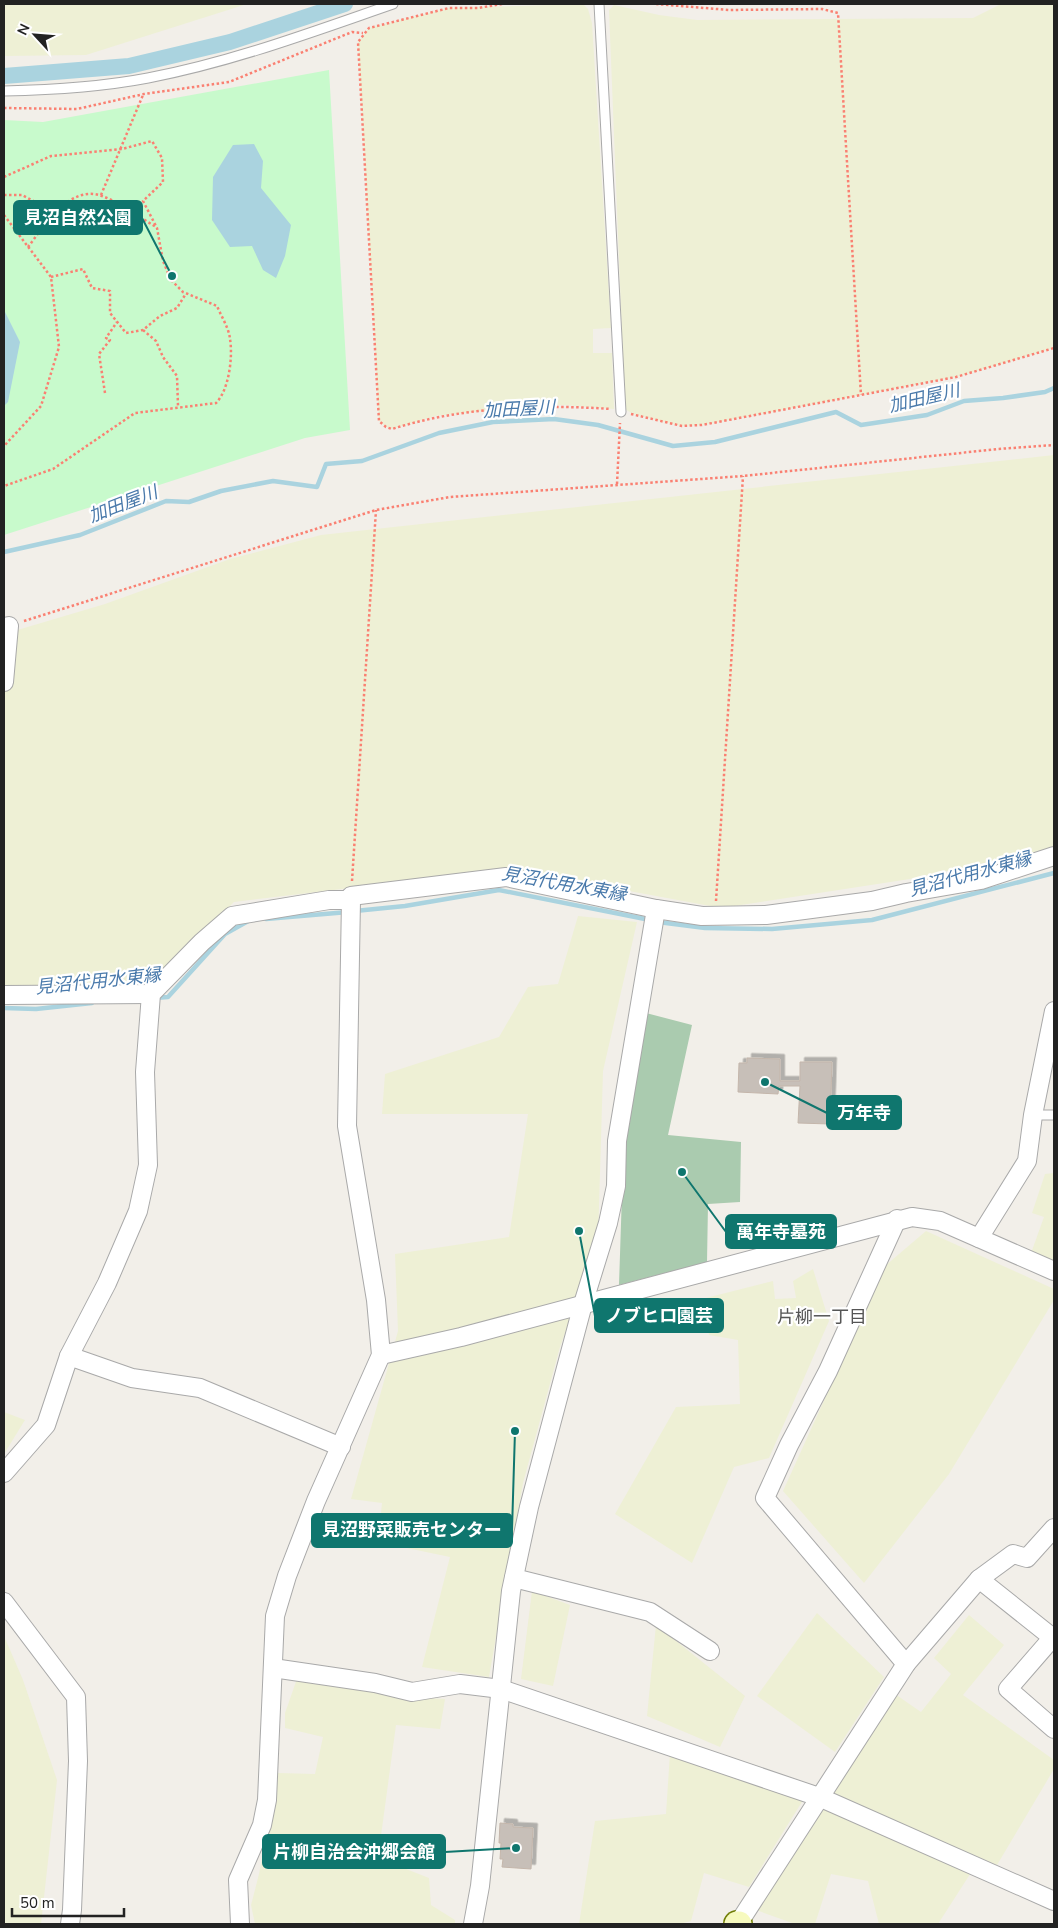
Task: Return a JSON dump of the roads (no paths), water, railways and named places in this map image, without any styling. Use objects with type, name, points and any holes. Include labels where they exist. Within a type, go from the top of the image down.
[{"type":"street","points":[[4,682],[7,627]]},
{"type":"street","points":[[352,896],[506,876],[656,909],[702,916],[766,915],[872,901],[981,880],[1054,856]]},
{"type":"street","points":[[4,1473],[46,1425],[68,1356],[107,1282],[138,1211],[148,1165],[144,1072],[151,994],[202,942],[232,916],[330,900],[351,900],[347,1126],[376,1300],[381,1355],[316,1501],[287,1576],[275,1616],[267,1800],[262,1825],[238,1880],[240,1924]]},
{"type":"street","points":[[473,1924],[501,1689],[505,1634],[514,1578],[529,1507],[583,1304],[608,1223],[616,1186],[617,1141],[656,909]]},
{"type":"street","points":[[4,995],[151,994]]},
{"type":"street","points":[[979,1238],[1027,1161],[1033,1115],[1051,1047],[1054,1010]]},
{"type":"street","points":[[381,1355],[461,1337],[898,1219],[912,1217],[940,1221],[1054,1271]]},
{"type":"street","points":[[898,1219],[828,1371],[789,1445],[765,1498],[906,1664]]},
{"type":"street","points":[[68,1356],[132,1378],[200,1388],[341,1447]]},
{"type":"street","points":[[738,1924],[906,1664],[979,1579],[1013,1554],[1027,1558],[1054,1528]]},
{"type":"street","points":[[514,1578],[650,1612],[710,1651]]},
{"type":"street","points":[[979,1579],[1054,1637],[1008,1689],[1054,1728]]},
{"type":"street","points":[[4,1602],[76,1697],[78,1761],[70,1924]]},
{"type":"street","points":[[273,1668],[375,1683],[412,1692],[460,1684],[501,1689],[819,1798],[1054,1901]]},
{"type":"lane","points":[[4,91],[61,89],[168,74],[270,47],[393,4]]},
{"type":"lane","points":[[599,4],[621,416]]},
{"type":"lane","points":[[1033,1115],[1054,1115]]},
{"type":"water","points":[[254,144],[263,161],[261,188],[291,225],[285,256],[276,278],[263,270],[252,246],[230,247],[212,220],[213,177],[233,145]]},
{"type":"water","points":[[4,310],[20,342],[8,402],[4,406]]},
{"type":"waterway","name":"見沼代用水東縁","points":[[4,76],[129,66],[230,42],[345,4]]},
{"type":"waterway","name":"加田屋川","points":[[4,552],[80,535],[166,501],[189,502],[221,491],[273,481],[317,487],[326,464],[362,461],[439,433],[493,422],[554,419],[598,425],[673,446],[715,442],[836,412],[861,425],[927,415],[964,401],[1045,392],[1054,388]]},
{"type":"waterway","name":"見沼代用水東縁","points":[[658,922],[705,928],[772,929],[872,920],[1054,873]]},
{"type":"waterway","name":"見沼代用水東縁","points":[[355,911],[405,906],[499,890],[650,920]]},
{"type":"waterway","name":"見沼代用水東縁","points":[[266,919],[348,912]]},
{"type":"waterway","name":"見沼代用水東縁","points":[[155,998],[168,997],[225,934],[250,920]]},
{"type":"waterway","name":"見沼代用水東縁","points":[[4,1008],[36,1009],[92,1003]]},
{"type":"place","name":"見沼自然公園","points":[[172,276]]},
{"type":"place","name":"万年寺","points":[[765,1082]]},
{"type":"place","name":"萬年寺墓苑","points":[[682,1172]]},
{"type":"place","name":"ノブヒロ園芸","points":[[579,1231]]},
{"type":"place","name":"見沼野菜販売センター","points":[[515,1431]]},
{"type":"place","name":"片柳自治会沖郷会館","points":[[516,1848]]},
{"type":"district","name":"片柳一丁目","points":[[822,1317]]}]
